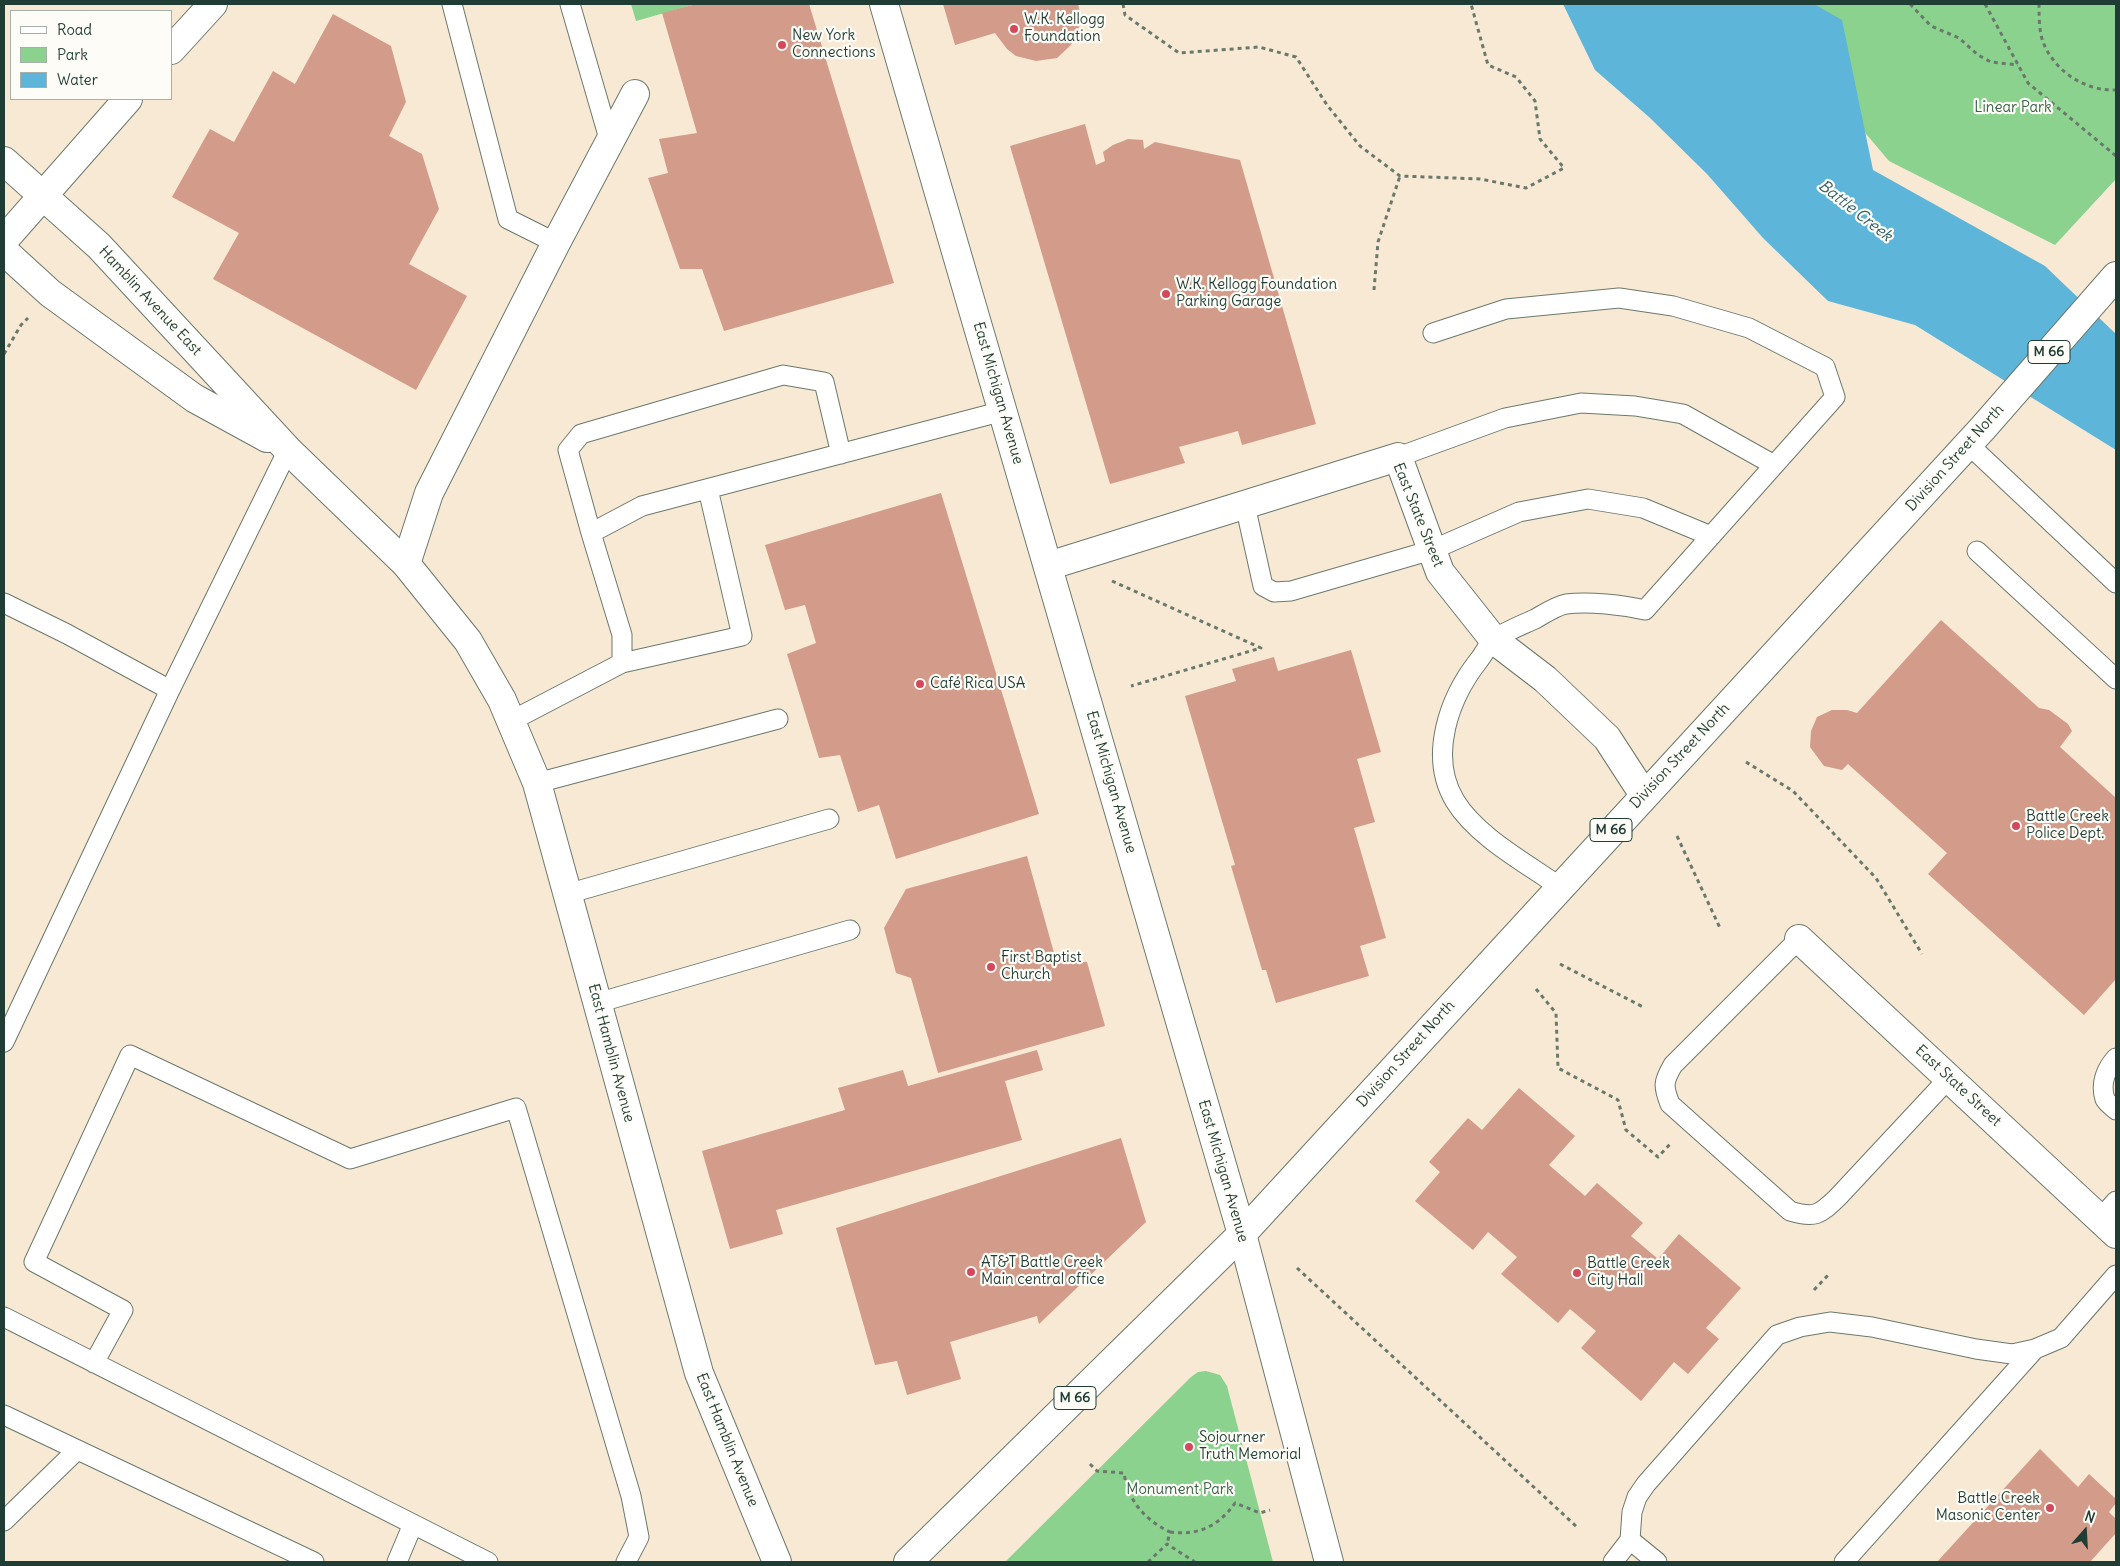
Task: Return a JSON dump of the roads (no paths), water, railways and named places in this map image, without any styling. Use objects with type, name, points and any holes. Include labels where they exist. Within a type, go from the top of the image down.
[{"type":"main road","points":[[172,49],[212,4]]},
{"type":"main road","name":"East Michigan Avenue","points":[[884,4],[1242,1234],[1329,1562]]},
{"type":"main road","points":[[406,564],[429,493],[635,94]]},
{"type":"main road","points":[[4,240],[127,100]]},
{"type":"main road","name":"Hamblin Avenue East","points":[[4,161],[99,246],[288,450],[406,564]]},
{"type":"main road","name":"Hamblin Avenue East","points":[[4,251],[50,293],[194,398],[288,450]]},
{"type":"main road","name":"Division Street North","points":[[1242,1234],[1975,436],[2116,276]]},
{"type":"main road","name":"East State Street","points":[[1048,566],[1398,457],[1440,572],[1494,640],[1545,679],[1607,738],[1644,795]]},
{"type":"main road","name":"East Hamblin Avenue","points":[[406,564],[468,641],[502,700],[537,783],[699,1373],[777,1562]]},
{"type":"main road","name":"East State Street","points":[[1799,939],[1949,1078],[2111,1218]]},
{"type":"main road","name":"M 66","points":[[908,1562],[1242,1234]]},
{"type":"lane","points":[[452,4],[508,219],[556,244]]},
{"type":"lane","points":[[570,4],[610,142]]},
{"type":"lane","points":[[1434,333],[1506,309],[1620,298],[1673,306],[1749,328],[1826,367],[1835,397],[1645,610],[1624,605],[1565,604],[1494,640],[1470,671],[1453,704],[1446,727],[1442,767],[1445,779],[1454,800],[1468,820],[1560,887]]},
{"type":"lane","points":[[622,663],[622,635],[568,450],[581,434],[783,375],[824,382],[841,454]]},
{"type":"lane","points":[[1398,457],[1505,418],[1581,403],[1635,406],[1683,414],[1774,465]]},
{"type":"lane","points":[[591,533],[642,506],[1003,411]]},
{"type":"lane","points":[[1975,436],[2116,583]]},
{"type":"lane","points":[[4,1042],[170,690],[288,450]]},
{"type":"lane","points":[[511,721],[622,663],[742,636],[708,490]]},
{"type":"lane","points":[[1245,505],[1263,586],[1274,592],[1291,591],[1432,550],[1519,512],[1588,499],[1643,508],[1711,536]]},
{"type":"lane","points":[[1978,552],[2116,679]]},
{"type":"lane","points":[[4,604],[67,634],[170,690]]},
{"type":"lane","points":[[537,783],[778,719]]},
{"type":"lane","points":[[567,894],[829,819]]},
{"type":"lane","points":[[597,1002],[850,930]]},
{"type":"lane","points":[[1799,939],[1673,1065],[1664,1080],[1665,1091],[1670,1104],[1790,1211],[1807,1216],[1822,1212],[1838,1197],[1949,1078]]},
{"type":"lane","points":[[94,1363],[123,1310],[34,1262],[130,1055],[350,1160],[516,1108],[632,1496],[639,1537],[626,1562]]},
{"type":"lane","points":[[2116,1058],[2110,1065],[2103,1080],[2106,1100],[2116,1110]]},
{"type":"lane","points":[[1613,1562],[1630,1540],[1632,1512],[1641,1490],[1778,1335],[1800,1326],[1830,1322],[1872,1327],[1976,1349],[2012,1354],[2034,1349],[2060,1338],[2116,1275]]},
{"type":"lane","points":[[4,1317],[488,1562]]},
{"type":"lane","points":[[1844,1562],[2034,1349]]},
{"type":"lane","points":[[4,1415],[314,1562]]},
{"type":"lane","points":[[4,1521],[77,1450]]},
{"type":"lane","points":[[397,1562],[413,1524]]},
{"type":"lane","points":[[1630,1540],[1657,1562]]},
{"type":"water","name":"Battle Creek","points":[[1563,4],[1814,4],[1842,20],[1873,170],[2045,266],[2116,334],[2116,450],[1915,325],[1828,301],[1763,238],[1707,174],[1649,117],[1595,70]]},
{"type":"place","name":"W.K. Kellogg Foundation","points":[[1014,29]]},
{"type":"place","name":"New York Connections","points":[[782,45]]},
{"type":"place","name":"W.K. Kellogg Foundation Parking Garage","points":[[1166,294]]},
{"type":"place","name":"Café Rica USA","points":[[920,684]]},
{"type":"place","name":"Battle Creek Police Dept.","points":[[2016,826]]},
{"type":"place","name":"First Baptist Church","points":[[991,967]]},
{"type":"place","name":"AT&T Battle Creek Main central office","points":[[971,1272]]},
{"type":"place","name":"Battle Creek City Hall","points":[[1577,1273]]},
{"type":"place","name":"Sojourner Truth Memorial","points":[[1189,1447]]},
{"type":"place","name":"Battle Creek Masonic Center","points":[[2050,1508]]},
{"type":"park label","name":"Linear Park","points":[[2013,108]]},
{"type":"park label","name":"Monument Park","points":[[1180,1490]]}]
